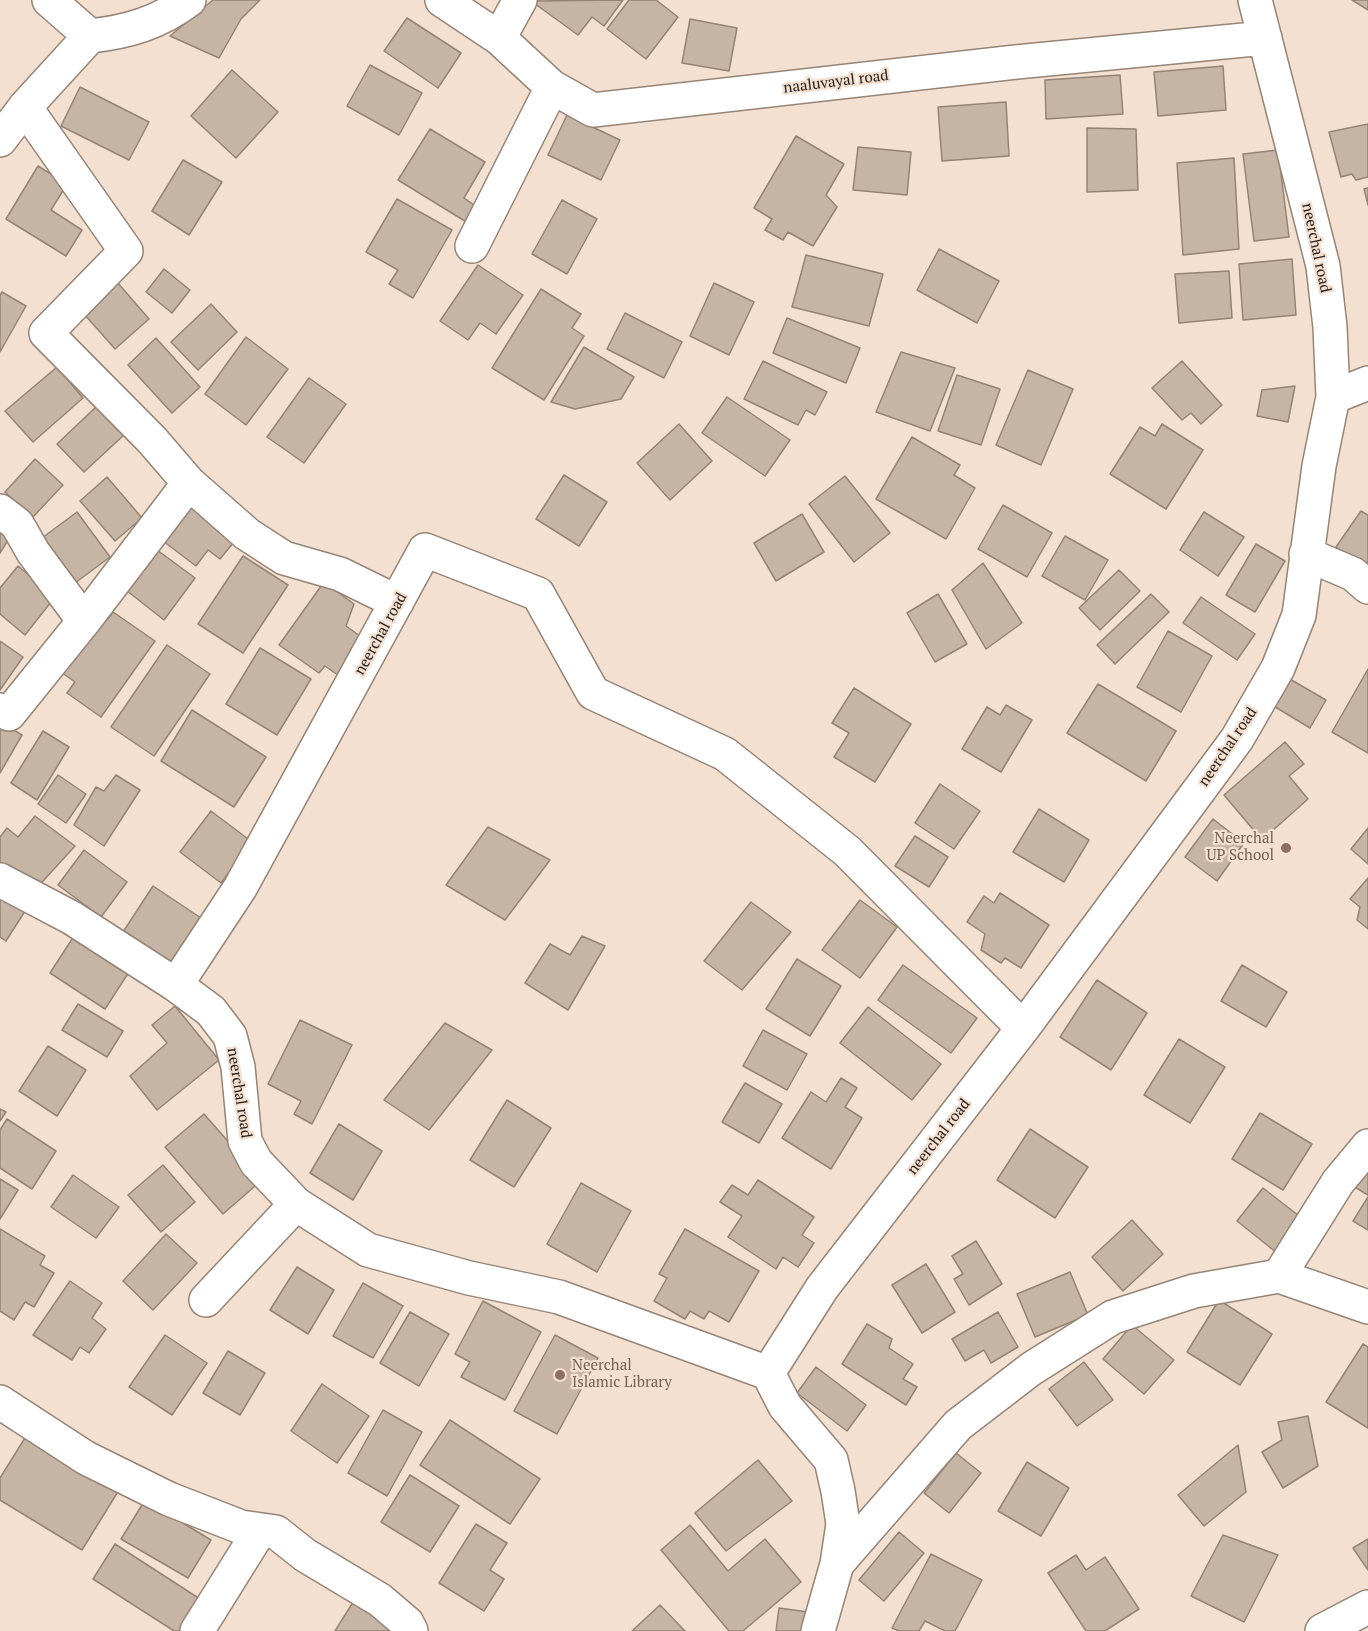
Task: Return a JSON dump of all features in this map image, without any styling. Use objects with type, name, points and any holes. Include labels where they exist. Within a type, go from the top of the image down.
[{"type":"street","points":[[49,0],[90,36]]},
{"type":"street","points":[[189,0],[169,16],[123,32],[90,36],[8,124],[126,251],[46,333],[152,440],[189,483],[247,534],[284,558],[340,574],[397,602]]},
{"type":"street","name":"naaluvayal road","points":[[442,0],[499,38],[552,87],[593,110],[1016,62],[1265,38]]},
{"type":"street","points":[[499,38],[520,0]]},
{"type":"street","name":"neerchal road","points":[[1023,1028],[847,851],[725,754],[593,693],[538,594],[425,550],[240,888],[176,985],[211,1011],[230,1036],[238,1067],[245,1141],[256,1162],[296,1204],[368,1250],[470,1278],[559,1297],[768,1373],[822,1288],[1023,1028],[1237,739],[1278,668],[1299,615],[1306,554],[1333,397],[1330,327],[1323,266],[1255,0]]},
{"type":"street","points":[[472,246],[552,87]]},
{"type":"street","points":[[1333,397],[1368,383]]},
{"type":"street","points":[[0,710],[9,714],[84,621],[189,483]]},
{"type":"street","points":[[0,511],[16,524],[33,552],[84,621]]},
{"type":"street","points":[[1306,554],[1353,574],[1368,587]]},
{"type":"street","points":[[0,880],[72,918],[176,985]]},
{"type":"street","points":[[1279,1276],[1338,1182],[1368,1146]]},
{"type":"street","points":[[206,1300],[296,1204]]},
{"type":"street","points":[[837,1564],[958,1425],[1031,1369],[1113,1317],[1194,1291],[1279,1276],[1368,1307]]},
{"type":"street","points":[[768,1373],[785,1406],[831,1460],[843,1524],[837,1564],[818,1631]]},
{"type":"street","points":[[0,1402],[86,1458],[169,1499],[241,1527],[276,1532],[305,1555],[380,1600],[407,1623],[411,1631]]},
{"type":"street","points":[[197,1631],[260,1530]]},
{"type":"street","points":[[1322,1631],[1368,1607]]},
{"type":"building","points":[[213,0],[260,0],[241,19],[219,58],[170,36]]},
{"type":"building","points":[[623,0],[604,26],[592,17],[578,35],[531,1]]},
{"type":"building","points":[[629,0],[656,0],[678,17],[646,59],[607,29]]},
{"type":"building","points":[[1352,0],[1368,0],[1368,10]]},
{"type":"building","points":[[407,18],[461,53],[438,88],[384,51]]},
{"type":"building","points":[[690,19],[737,28],[729,71],[682,63]]},
{"type":"building","points":[[370,65],[422,93],[399,135],[347,106]]},
{"type":"building","points":[[1223,66],[1226,110],[1158,116],[1154,72]]},
{"type":"building","points":[[232,70],[278,112],[236,158],[191,116]]},
{"type":"building","points":[[1120,75],[1123,114],[1046,119],[1045,80]]},
{"type":"building","points":[[80,87],[149,122],[129,160],[61,126]]},
{"type":"building","points":[[1006,102],[1009,156],[942,161],[938,107]]},
{"type":"building","points":[[567,115],[620,140],[601,180],[548,155]]},
{"type":"building","points":[[1368,124],[1368,177],[1356,180],[1352,174],[1341,177],[1329,132]]},
{"type":"building","points":[[1087,128],[1136,129],[1138,190],[1087,192]]},
{"type":"building","points":[[430,129],[485,162],[464,198],[477,207],[468,223],[398,180]]},
{"type":"building","points":[[796,136],[844,164],[826,195],[837,207],[813,246],[788,232],[783,240],[765,230],[772,219],[754,208]]},
{"type":"building","points":[[858,147],[911,152],[907,195],[853,190]]},
{"type":"building","points":[[1278,150],[1289,237],[1254,241],[1243,154]]},
{"type":"building","points":[[1234,158],[1239,249],[1183,255],[1177,163]]},
{"type":"building","points":[[183,160],[222,182],[189,235],[152,211]]},
{"type":"building","points":[[38,166],[67,184],[51,210],[82,230],[66,256],[6,219]]},
{"type":"building","points":[[1368,188],[1368,205],[1364,189]]},
{"type":"building","points":[[397,199],[452,230],[413,298],[389,284],[398,270],[366,252]]},
{"type":"building","points":[[562,200],[597,219],[567,274],[532,254]]},
{"type":"building","points":[[939,249],[999,281],[977,323],[917,290]]},
{"type":"building","points":[[806,255],[883,274],[869,326],[792,307]]},
{"type":"building","points":[[1292,259],[1296,315],[1243,320],[1239,264]]},
{"type":"building","points":[[478,265],[523,295],[496,334],[480,323],[468,340],[440,321]]},
{"type":"building","points":[[164,269],[190,290],[172,313],[146,292]]},
{"type":"building","points":[[1229,271],[1232,318],[1179,323],[1175,274]]},
{"type":"building","points":[[111,275],[149,319],[115,349],[77,306]]},
{"type":"building","points":[[714,283],[754,302],[729,355],[690,336]]},
{"type":"building","points":[[541,289],[581,314],[572,328],[584,336],[544,400],[492,368]]},
{"type":"building","points":[[2,292],[26,306],[0,352],[0,295]]},
{"type":"building","points":[[211,304],[237,332],[198,370],[171,342]]},
{"type":"building","points":[[625,313],[682,342],[664,378],[607,349]]},
{"type":"building","points":[[787,318],[860,348],[846,383],[773,353]]},
{"type":"building","points":[[246,337],[288,369],[246,425],[205,394]]},
{"type":"building","points":[[156,338],[200,387],[172,413],[128,365]]},
{"type":"building","points":[[584,347],[634,377],[621,399],[575,409],[551,402]]},
{"type":"building","points":[[901,352],[955,368],[930,431],[876,412]]},
{"type":"building","points":[[763,361],[827,392],[815,415],[806,410],[798,425],[744,399]]},
{"type":"building","points":[[1182,361],[1222,405],[1201,424],[1191,413],[1182,420],[1152,388]]},
{"type":"building","points":[[57,367],[83,398],[33,442],[5,411]]},
{"type":"building","points":[[1028,370],[1073,389],[1041,465],[996,445]]},
{"type":"building","points":[[957,375],[1000,389],[981,445],[938,431]]},
{"type":"building","points":[[309,378],[346,404],[304,463],[267,437]]},
{"type":"building","points":[[1295,386],[1288,422],[1257,416],[1262,390]]},
{"type":"building","points":[[727,397],[790,440],[765,476],[702,433]]},
{"type":"building","points":[[97,406],[125,434],[84,472],[57,444]]},
{"type":"building","points":[[679,424],[712,461],[670,500],[637,463]]},
{"type":"building","points":[[1162,424],[1203,450],[1166,509],[1110,474],[1140,427],[1155,436]]},
{"type":"building","points":[[912,437],[960,465],[954,475],[975,488],[946,539],[876,499]]},
{"type":"building","points":[[35,459],[63,485],[32,518],[5,492]]},
{"type":"building","points":[[564,475],[607,502],[579,546],[536,519]]},
{"type":"building","points":[[845,476],[890,533],[854,562],[809,504]]},
{"type":"building","points":[[107,477],[142,518],[115,541],[80,501]]},
{"type":"building","points":[[188,500],[238,537],[220,559],[208,550],[196,566],[159,538]]},
{"type":"building","points":[[1003,505],[1052,533],[1027,577],[978,549]]},
{"type":"building","points":[[1361,511],[1368,515],[1368,569],[1336,547]]},
{"type":"building","points":[[77,512],[110,557],[75,583],[42,538]]},
{"type":"building","points":[[1204,512],[1244,537],[1218,576],[1180,550]]},
{"type":"building","points":[[802,514],[824,552],[776,581],[754,543]]},
{"type":"building","points":[[0,528],[11,535],[0,553]]},
{"type":"building","points":[[1065,536],[1108,560],[1085,600],[1042,576]]},
{"type":"building","points":[[1256,544],[1285,561],[1255,612],[1226,595]]},
{"type":"building","points":[[153,547],[195,578],[164,620],[122,587]]},
{"type":"building","points":[[243,556],[288,585],[243,653],[198,624]]},
{"type":"building","points":[[983,563],[1022,623],[986,649],[952,590]]},
{"type":"building","points":[[18,566],[55,597],[25,635],[0,614],[0,588]]},
{"type":"building","points":[[1119,570],[1140,591],[1100,630],[1079,608]]},
{"type":"building","points":[[324,582],[354,604],[346,626],[367,641],[342,678],[325,666],[319,673],[279,645]]},
{"type":"building","points":[[938,594],[967,644],[935,662],[907,613]]},
{"type":"building","points":[[1151,594],[1169,612],[1115,664],[1097,645]]},
{"type":"building","points":[[1201,597],[1255,634],[1237,660],[1183,623]]},
{"type":"building","points":[[113,612],[155,641],[101,717],[67,693],[75,682],[58,670],[98,613],[107,620]]},
{"type":"building","points":[[1168,631],[1212,656],[1181,712],[1137,687]]},
{"type":"building","points":[[0,641],[23,657],[0,690]]},
{"type":"building","points":[[167,645],[210,674],[154,756],[111,727]]},
{"type":"building","points":[[260,648],[311,679],[277,735],[226,704]]},
{"type":"building","points":[[1368,669],[1368,753],[1332,732]]},
{"type":"building","points":[[1288,678],[1326,700],[1310,728],[1272,705]]},
{"type":"building","points":[[1098,684],[1176,731],[1146,781],[1067,733]]},
{"type":"building","points":[[854,688],[911,724],[875,782],[834,757],[849,733],[832,723]]},
{"type":"building","points":[[1006,705],[1032,720],[1001,772],[962,749],[987,707],[1000,715]]},
{"type":"building","points":[[192,710],[266,757],[234,807],[161,761]]},
{"type":"building","points":[[0,722],[22,735],[0,773]]},
{"type":"building","points":[[43,731],[69,747],[37,800],[11,783]]},
{"type":"building","points":[[1285,742],[1304,764],[1289,776],[1308,799],[1262,840],[1224,795]]},
{"type":"building","points":[[58,775],[86,794],[66,823],[38,804]]},
{"type":"building","points":[[116,775],[140,790],[104,846],[74,825],[96,787],[104,791]]},
{"type":"building","points":[[940,784],[980,811],[954,849],[915,823]]},
{"type":"building","points":[[1039,809],[1089,840],[1064,882],[1013,852]]},
{"type":"building","points":[[211,811],[252,842],[221,883],[180,852]]},
{"type":"building","points":[[35,816],[75,846],[34,891],[0,865],[0,837],[7,828],[18,837]]},
{"type":"building","points":[[1213,819],[1244,843],[1217,881],[1185,857]]},
{"type":"building","points":[[488,827],[550,860],[505,920],[446,885]]},
{"type":"building","points":[[1368,828],[1368,864],[1351,849]]},
{"type":"building","points":[[915,836],[948,857],[929,887],[895,866]]},
{"type":"building","points":[[84,850],[127,882],[101,917],[58,885]]},
{"type":"building","points":[[1368,878],[1368,929],[1357,920],[1360,907],[1350,899]]},
{"type":"building","points":[[153,886],[204,920],[174,965],[123,932]]},
{"type":"building","points":[[1000,893],[1049,925],[1021,968],[1005,958],[1001,963],[981,950],[985,934],[967,922],[984,896],[994,903]]},
{"type":"building","points":[[0,897],[27,908],[6,941],[0,937]]},
{"type":"building","points":[[860,900],[897,927],[860,978],[822,950]]},
{"type":"building","points":[[751,902],[791,932],[742,990],[704,961]]},
{"type":"building","points":[[74,936],[129,972],[105,1009],[50,973]]},
{"type":"building","points":[[582,936],[605,946],[568,1010],[525,983],[550,944],[570,955]]},
{"type":"building","points":[[797,959],[841,986],[810,1036],[766,1009]]},
{"type":"building","points":[[903,965],[977,1018],[951,1053],[878,1000]]},
{"type":"building","points":[[1242,965],[1287,992],[1266,1027],[1221,1001]]},
{"type":"building","points":[[1097,980],[1147,1013],[1111,1070],[1060,1037]]},
{"type":"building","points":[[78,1004],[123,1031],[107,1057],[62,1030]]},
{"type":"building","points":[[175,1006],[219,1060],[157,1110],[130,1076],[167,1043],[152,1025]]},
{"type":"building","points":[[868,1007],[941,1064],[912,1100],[840,1043]]},
{"type":"building","points":[[300,1020],[352,1045],[312,1124],[294,1114],[301,1101],[268,1084]]},
{"type":"building","points":[[445,1023],[492,1050],[429,1130],[384,1100]]},
{"type":"building","points":[[763,1030],[807,1054],[787,1090],[743,1066]]},
{"type":"building","points":[[1179,1039],[1225,1067],[1190,1123],[1144,1095]]},
{"type":"building","points":[[48,1046],[86,1070],[57,1116],[19,1091]]},
{"type":"building","points":[[841,1078],[857,1088],[845,1107],[862,1118],[831,1169],[782,1138],[811,1092],[826,1102]]},
{"type":"building","points":[[745,1083],[782,1104],[759,1143],[722,1122]]},
{"type":"building","points":[[507,1100],[551,1128],[514,1187],[470,1160]]},
{"type":"building","points":[[0,1109],[6,1112],[0,1121]]},
{"type":"building","points":[[1260,1113],[1312,1144],[1283,1190],[1232,1159]]},
{"type":"building","points":[[204,1114],[262,1180],[223,1214],[165,1147]]},
{"type":"building","points":[[7,1119],[56,1151],[32,1189],[0,1168],[0,1130]]},
{"type":"building","points":[[339,1124],[382,1151],[353,1200],[310,1173]]},
{"type":"building","points":[[1030,1129],[1088,1167],[1055,1218],[997,1180]]},
{"type":"building","points":[[1368,1163],[1368,1195],[1353,1186]]},
{"type":"building","points":[[163,1165],[195,1202],[161,1232],[128,1195]]},
{"type":"building","points":[[73,1175],[119,1207],[96,1238],[51,1207]]},
{"type":"building","points":[[0,1179],[18,1190],[0,1219]]},
{"type":"building","points":[[758,1180],[814,1217],[802,1235],[814,1243],[798,1267],[783,1257],[776,1269],[728,1237],[742,1216],[720,1202],[732,1185],[748,1195]]},
{"type":"building","points":[[581,1183],[631,1211],[597,1272],[547,1244]]},
{"type":"building","points":[[1263,1188],[1303,1219],[1277,1253],[1237,1221]]},
{"type":"building","points":[[1368,1197],[1368,1230],[1353,1221]]},
{"type":"building","points":[[1132,1220],[1163,1254],[1123,1291],[1092,1257]]},
{"type":"building","points":[[0,1229],[45,1256],[40,1265],[54,1273],[34,1307],[25,1302],[14,1320],[0,1311]]},
{"type":"building","points":[[685,1229],[759,1271],[729,1322],[709,1311],[704,1319],[690,1311],[685,1319],[654,1301],[667,1278],[659,1274]]},
{"type":"building","points":[[166,1234],[197,1263],[153,1310],[123,1281]]},
{"type":"building","points":[[976,1241],[1002,1284],[969,1305],[954,1279],[963,1274],[952,1256]]},
{"type":"building","points":[[926,1264],[955,1312],[922,1333],[892,1285]]},
{"type":"building","points":[[297,1267],[334,1290],[308,1334],[270,1310]]},
{"type":"building","points":[[1070,1272],[1088,1315],[1035,1337],[1017,1294]]},
{"type":"building","points":[[70,1281],[102,1303],[92,1318],[106,1329],[89,1353],[80,1347],[72,1360],[33,1335]]},
{"type":"building","points":[[363,1283],[403,1306],[373,1358],[333,1336]]},
{"type":"building","points":[[1219,1300],[1272,1334],[1240,1385],[1187,1352]]},
{"type":"building","points":[[483,1301],[541,1332],[505,1400],[461,1377],[470,1362],[455,1354]]},
{"type":"building","points":[[410,1312],[449,1334],[419,1386],[380,1363]]},
{"type":"building","points":[[998,1312],[1018,1347],[991,1363],[984,1350],[965,1361],[952,1339]]},
{"type":"building","points":[[867,1324],[892,1339],[889,1348],[913,1364],[903,1379],[917,1387],[906,1405],[842,1364]]},
{"type":"building","points":[[1132,1325],[1174,1360],[1144,1394],[1103,1359]]},
{"type":"building","points":[[165,1335],[207,1363],[172,1415],[129,1387]]},
{"type":"building","points":[[555,1335],[598,1358],[557,1434],[514,1411]]},
{"type":"building","points":[[1363,1344],[1368,1347],[1368,1428],[1326,1402]]},
{"type":"building","points":[[228,1351],[265,1373],[240,1415],[203,1393]]},
{"type":"building","points":[[1084,1362],[1113,1400],[1077,1426],[1049,1389]]},
{"type":"building","points":[[816,1367],[866,1405],[847,1431],[797,1393]]},
{"type":"building","points":[[322,1384],[369,1416],[337,1463],[291,1431]]},
{"type":"building","points":[[383,1410],[422,1432],[387,1496],[348,1473]]},
{"type":"building","points":[[1308,1416],[1318,1466],[1283,1488],[1262,1452],[1282,1440],[1278,1422]]},
{"type":"building","points":[[450,1420],[540,1479],[510,1524],[420,1465]]},
{"type":"building","points":[[28,1433],[119,1490],[82,1550],[0,1500],[0,1478]]},
{"type":"building","points":[[1238,1445],[1246,1492],[1204,1526],[1178,1495]]},
{"type":"building","points":[[956,1453],[981,1473],[949,1513],[924,1493]]},
{"type":"building","points":[[758,1460],[792,1501],[726,1551],[695,1513]]},
{"type":"building","points":[[1027,1462],[1069,1488],[1041,1536],[998,1511]]},
{"type":"building","points":[[410,1475],[459,1506],[430,1552],[381,1522]]},
{"type":"building","points":[[145,1500],[211,1540],[188,1578],[121,1539]]},
{"type":"building","points":[[476,1524],[507,1543],[490,1570],[504,1579],[484,1611],[439,1583]]},
{"type":"building","points":[[690,1525],[728,1571],[765,1539],[801,1582],[743,1631],[729,1631],[661,1550]]},
{"type":"building","points":[[899,1532],[924,1553],[884,1601],[859,1580]]},
{"type":"building","points":[[1223,1535],[1278,1555],[1244,1622],[1191,1596]]},
{"type":"building","points":[[1368,1539],[1368,1570],[1353,1548]]},
{"type":"building","points":[[115,1544],[200,1599],[180,1631],[174,1631],[93,1579]]},
{"type":"building","points":[[931,1554],[982,1580],[955,1631],[945,1631],[925,1621],[919,1631],[899,1631],[892,1628]]},
{"type":"building","points":[[1076,1555],[1086,1570],[1105,1557],[1139,1609],[1105,1631],[1086,1631],[1048,1573]]},
{"type":"building","points":[[355,1599],[401,1631],[335,1631]]},
{"type":"building","points":[[660,1605],[685,1631],[632,1631]]},
{"type":"building","points":[[779,1608],[808,1612],[805,1631],[776,1631]]},
{"type":"place","name":"Neerchal UP School","points":[[1286,848]]},
{"type":"place","name":"Neerchal Islamic Library","points":[[560,1375]]}]
